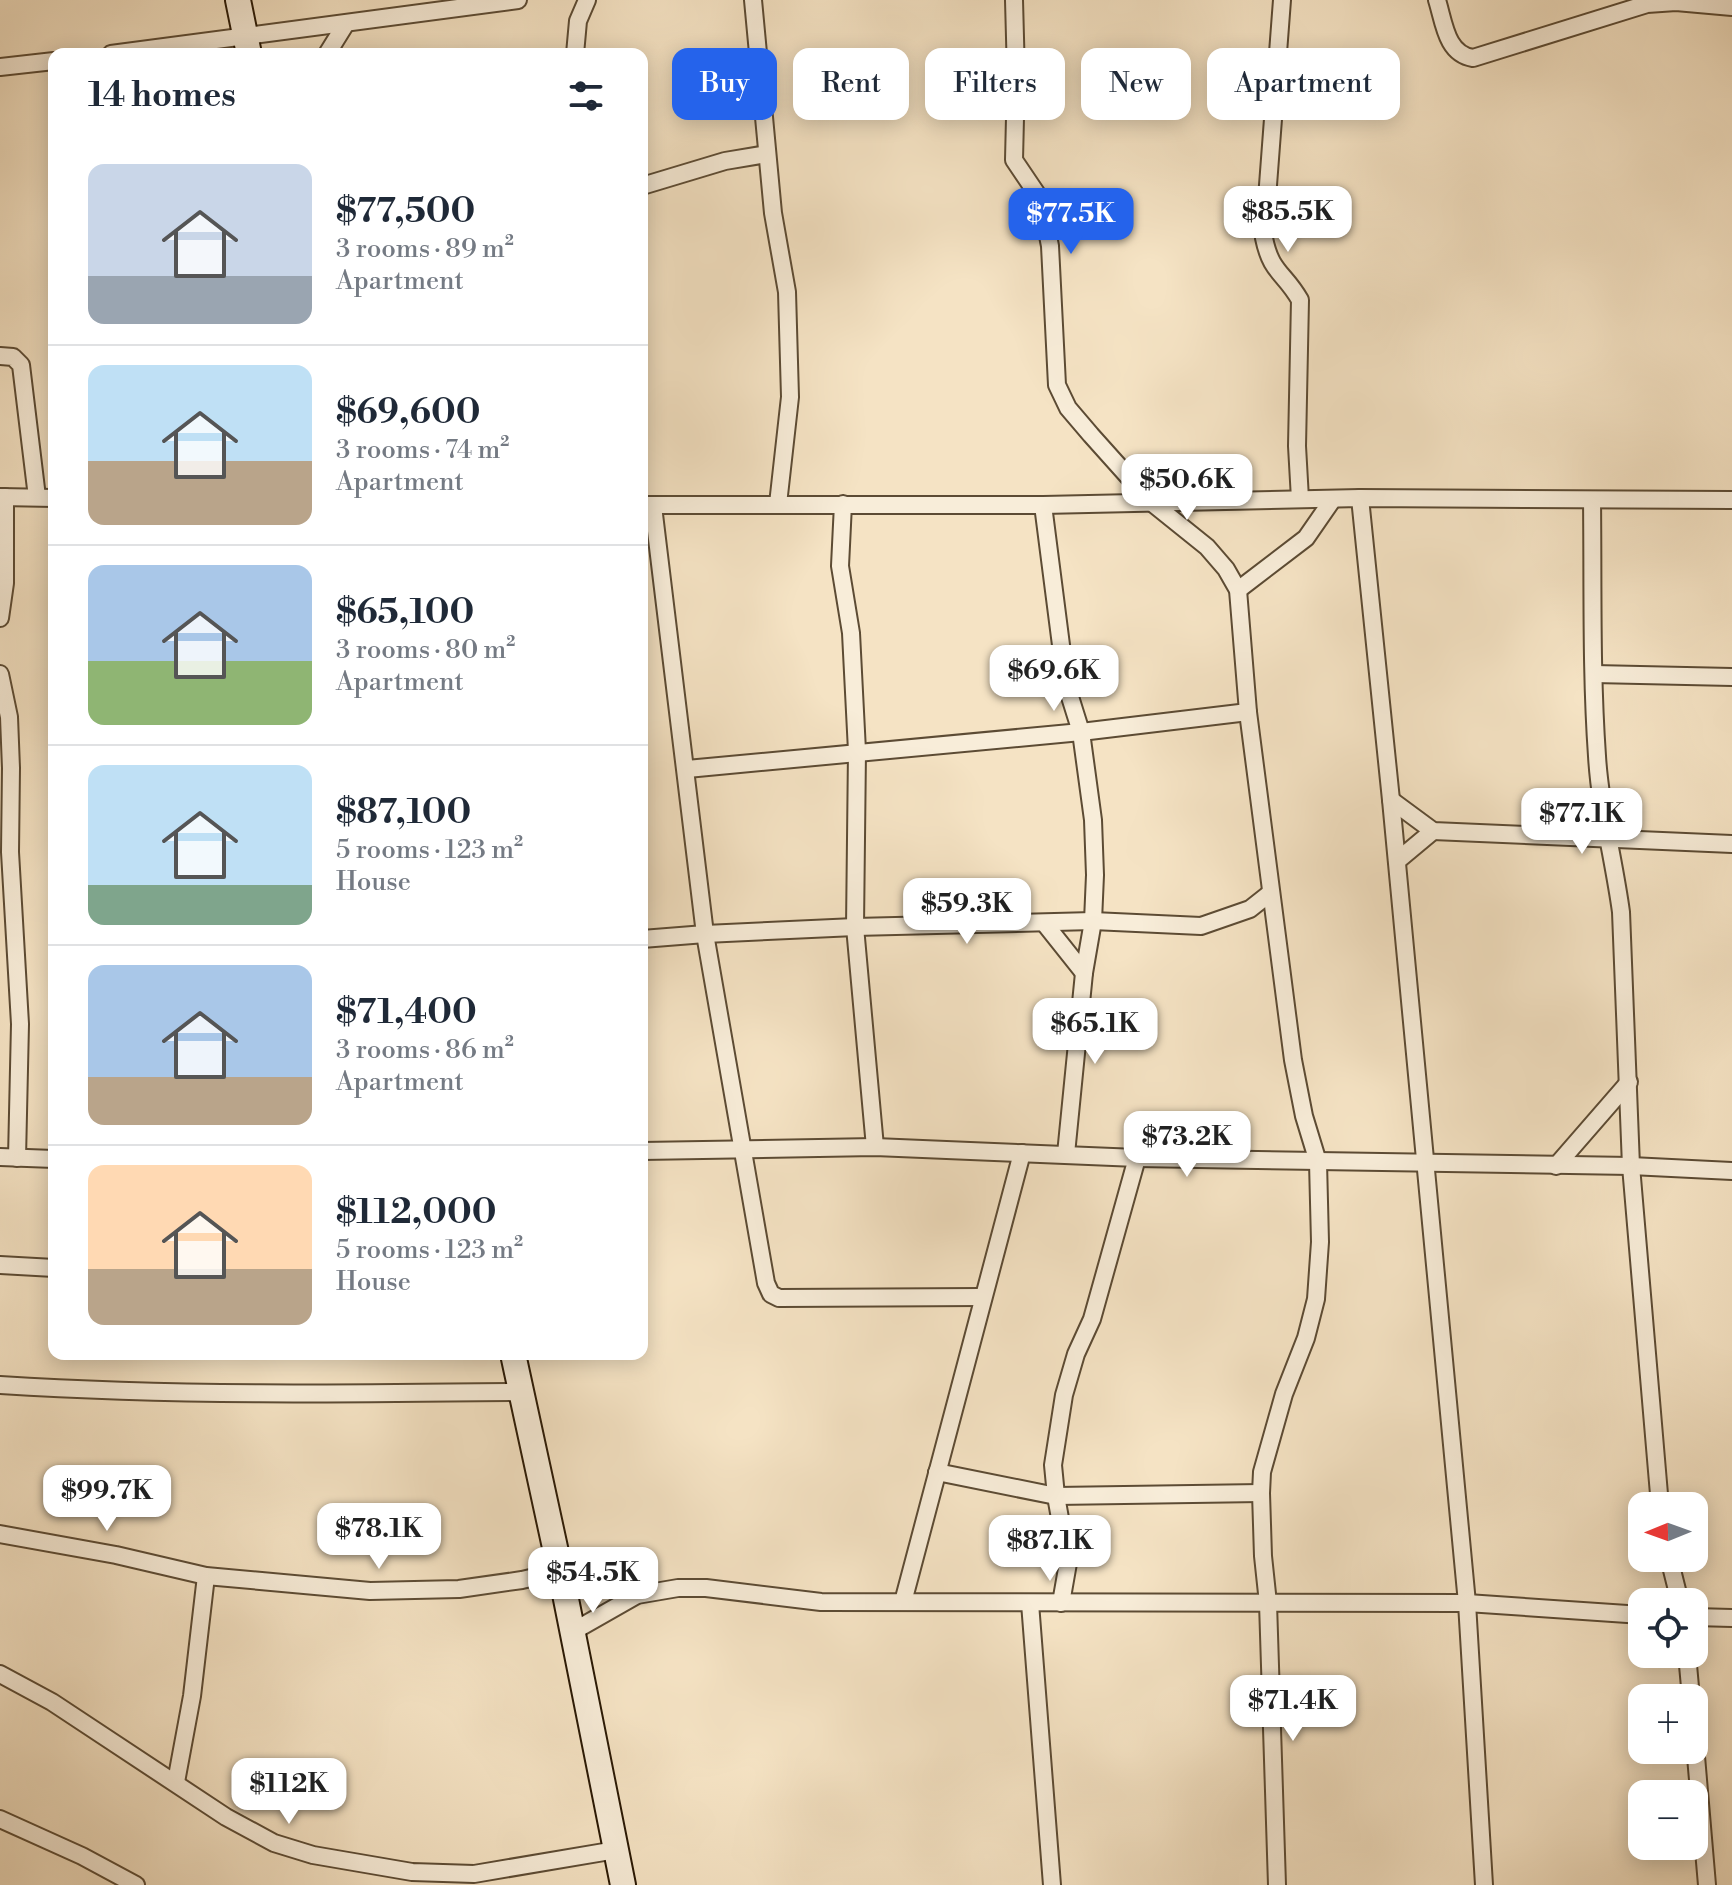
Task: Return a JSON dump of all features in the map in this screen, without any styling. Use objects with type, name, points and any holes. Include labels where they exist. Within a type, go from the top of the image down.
[{"type":"street","points":[[238,0],[247,46]]},
{"type":"street","points":[[213,48],[247,46],[345,25],[518,0]]},
{"type":"street","points":[[576,48],[578,21],[587,0]]},
{"type":"street","points":[[753,0],[773,213],[787,292],[790,397],[778,504]]},
{"type":"street","points":[[1014,0],[1014,160],[1041,200],[1050,246],[1057,385],[1068,408],[1151,502],[1207,547],[1226,569],[1238,590],[1248,712],[1269,894],[1293,1060],[1304,1116],[1318,1162],[1320,1242],[1316,1299],[1262,1472],[1277,1885]]},
{"type":"street","points":[[1282,0],[1264,238],[1268,259],[1300,300],[1297,446],[1300,499]]},
{"type":"street","points":[[1437,0],[1451,46],[1463,56],[1473,58],[1647,4],[1676,2],[1732,7]]},
{"type":"street","points":[[331,48],[345,25]]},
{"type":"street","points":[[0,67],[48,62]]},
{"type":"street","points":[[648,184],[725,161],[767,154]]},
{"type":"street","points":[[0,356],[13,357],[21,365],[45,498],[2,497],[5,583],[0,618]]},
{"type":"street","points":[[648,506],[1043,505],[1360,498],[1732,500]]},
{"type":"street","points":[[1360,498],[1427,1165],[1467,1603],[1484,1885]]},
{"type":"street","points":[[1238,590],[1306,538],[1333,499]]},
{"type":"street","points":[[1592,500],[1597,758],[1606,837],[1616,872],[1621,912],[1631,1166],[1659,1492]]},
{"type":"street","points":[[843,504],[840,566],[851,633],[857,751],[855,927],[875,1147]]},
{"type":"street","points":[[1043,505],[1066,684],[1081,732],[1093,820],[1095,875],[1093,921],[1084,973],[1066,1154]]},
{"type":"street","points":[[648,513],[687,769],[705,934],[766,1283],[771,1294],[779,1298],[982,1297]]},
{"type":"street","points":[[0,674],[9,717],[10,852],[20,1024],[8,1158],[48,1159]]},
{"type":"street","points":[[1594,674],[1732,677]]},
{"type":"street","points":[[687,769],[1081,732],[1248,712]]},
{"type":"street","points":[[1391,800],[1433,831],[1732,844]]},
{"type":"street","points":[[1397,861],[1433,831]]},
{"type":"street","points":[[648,939],[855,927],[1093,921],[1201,926],[1250,909],[1269,894]]},
{"type":"street","points":[[1045,924],[1084,973]]},
{"type":"street","points":[[1556,1166],[1629,1082]]},
{"type":"street","points":[[648,1151],[875,1147],[1137,1158],[1631,1166],[1732,1171]]},
{"type":"street","points":[[903,1602],[1022,1153]]},
{"type":"street","points":[[1061,1603],[1068,1563],[1053,1465],[1064,1395],[1076,1354],[1092,1319],[1137,1158]]},
{"type":"street","points":[[0,1265],[48,1268]]},
{"type":"street","points":[[514,1360],[558,1559],[623,1885]]},
{"type":"street","points":[[0,1385],[101,1392],[520,1392]]},
{"type":"street","points":[[937,1472],[1056,1496],[1261,1493]]},
{"type":"street","points":[[0,1534],[116,1555],[206,1576],[370,1591],[459,1589],[539,1576],[558,1559]]},
{"type":"street","points":[[558,1559],[637,1595]]},
{"type":"street","points":[[176,1782],[192,1696],[206,1576]]},
{"type":"street","points":[[572,1632],[637,1595],[678,1588],[706,1588],[821,1602],[1467,1603],[1628,1614]]},
{"type":"street","points":[[1030,1603],[1052,1885]]},
{"type":"street","points":[[1708,1617],[1732,1618]]},
{"type":"street","points":[[0,1674],[52,1702],[226,1817],[274,1843],[313,1855],[412,1872],[474,1874],[616,1850]]},
{"type":"street","points":[[1697,1764],[1707,1885]]},
{"type":"street","points":[[0,1819],[82,1856],[136,1885]]}]
